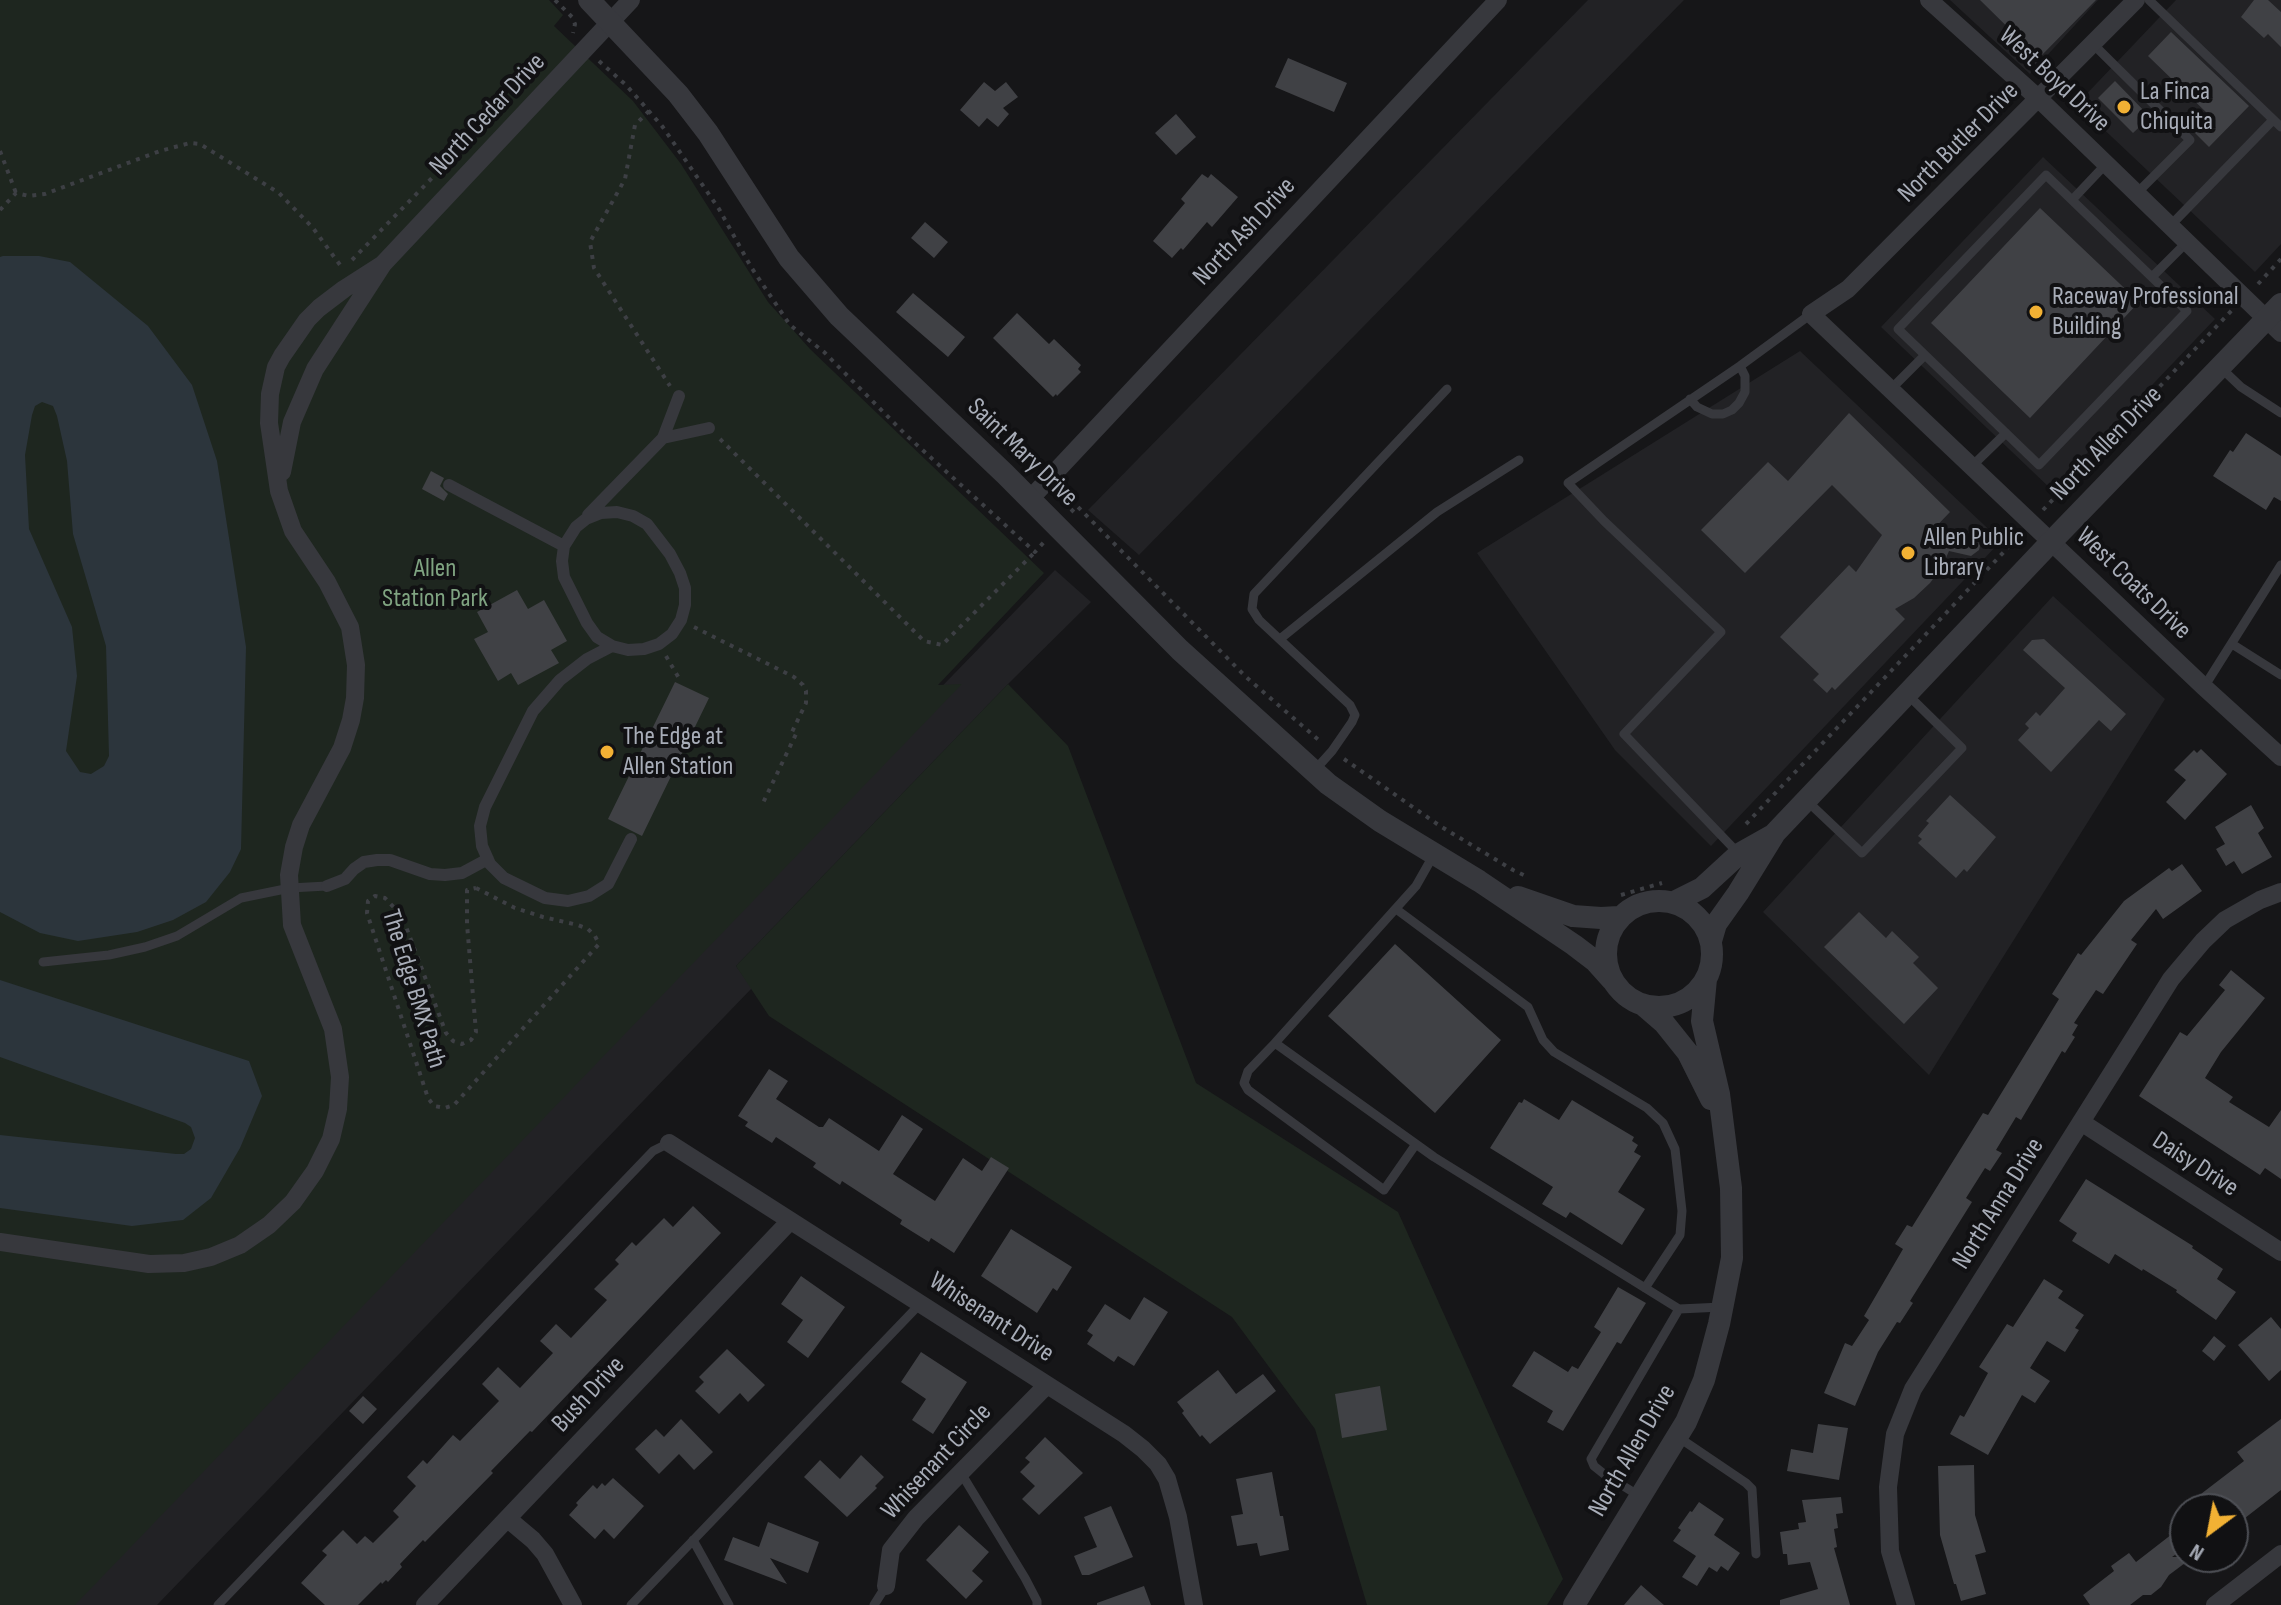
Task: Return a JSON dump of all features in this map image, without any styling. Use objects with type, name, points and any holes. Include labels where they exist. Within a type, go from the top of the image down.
[{"type":"street","name":"Saint Mary Drive","points":[[589,0],[678,94],[708,133],[789,258],[839,316],[1030,499],[1180,650],[1314,771],[1380,821],[1479,881],[1595,961],[1612,980]]},
{"type":"street","name":"North Cedar Drive","points":[[279,491],[285,450],[301,399],[331,343],[383,264],[631,0]]},
{"type":"street","name":"North Ash Drive","points":[[1030,499],[1498,0]]},
{"type":"street","name":"North Butler Drive","points":[[1811,314],[1848,289],[2136,0]]},
{"type":"street","name":"West Boyd Drive","points":[[1936,2],[2186,243],[2276,319]]},
{"type":"street","name":"North Cedar Drive","points":[[0,1242],[149,1264],[184,1263],[211,1257],[240,1245],[269,1225],[293,1202],[315,1171],[331,1139],[338,1109],[340,1077],[333,1029],[292,925],[289,875],[301,825],[342,748],[351,720],[356,665],[350,627],[327,582],[293,531],[279,491],[269,423],[270,394],[276,367],[296,333],[319,308],[383,264]]},
{"type":"street","name":"West Coats Drive","points":[[1811,314],[2281,757]]},
{"type":"street","name":"North Allen Drive","points":[[1711,941],[1716,924],[1775,833],[2220,367],[2276,319]]},
{"type":"street","points":[[576,527],[601,513],[617,512],[647,524],[680,573],[685,597],[681,620],[672,634],[659,644],[628,650],[612,646],[597,637],[570,591],[562,561],[564,546],[576,527],[663,438],[679,396]]},
{"type":"street","points":[[663,438],[709,428]]},
{"type":"street","points":[[449,485],[564,546]]},
{"type":"street","points":[[612,646],[587,659],[560,680],[533,711],[485,807],[480,826],[482,846],[488,859],[504,878],[545,898],[568,901],[589,896],[608,884],[631,839]]},
{"type":"street","name":"North Allen Drive","points":[[1674,902],[1702,888],[1739,854],[1775,833]]},
{"type":"street","points":[[327,886],[345,879],[364,862],[390,860],[430,874],[445,875],[462,873],[488,859]]},
{"type":"street","name":"Saint Mary Drive","points":[[1479,881],[1573,916],[1619,917]]},
{"type":"street","name":"North Anna Drive","points":[[1906,1605],[1890,1551],[1888,1487],[1895,1434],[1913,1389],[2171,979],[2225,920],[2281,892]]},
{"type":"street","points":[[1645,902],[1674,902],[1687,908],[1706,928],[1711,941],[1712,954],[1706,979],[1685,1000],[1671,1005],[1657,1007],[1642,1004],[1620,991],[1606,964],[1605,947],[1610,931],[1619,917],[1645,902]]},
{"type":"street","name":"North Allen Drive","points":[[1574,1605],[1686,1422],[1704,1380],[1722,1307],[1732,1258],[1731,1188],[1719,1094],[1702,1021],[1706,979]]},
{"type":"street","name":"North Allen Drive","points":[[1642,1004],[1664,1023],[1688,1053],[1723,1125]]},
{"type":"street","name":"Daisy Drive","points":[[2081,1122],[2281,1252]]},
{"type":"street","name":"Whisenant Drive","points":[[669,1143],[1124,1434],[1158,1464],[1167,1479],[1178,1517],[1194,1605]]},
{"type":"street","name":"Bush Drive","points":[[425,1605],[790,1221]]},
{"type":"street","name":"Whisenant Circle","points":[[886,1586],[891,1550],[916,1518],[1047,1385]]},
{"type":"street","points":[[508,1519],[545,1554],[573,1605]]},
{"type":"street","points":[[2215,1605],[2281,1554]]},
{"type":"lane","points":[[2149,0],[2277,124],[2170,227]]},
{"type":"lane","points":[[2093,44],[2190,140],[2136,194]]},
{"type":"lane","points":[[2072,200],[2106,164]]},
{"type":"lane","points":[[2046,175],[2072,200],[2187,311],[2039,465],[1898,329],[2046,175]]},
{"type":"lane","points":[[2152,277],[2186,243]]},
{"type":"lane","points":[[1739,854],[1624,734],[1721,632],[1568,483],[1811,314]]},
{"type":"lane","points":[[1890,390],[1925,355]]},
{"type":"lane","points":[[1690,399],[1697,407],[1712,414],[1732,410],[1745,392],[1745,376],[1740,366]]},
{"type":"lane","points":[[2220,367],[2241,387],[2281,413]]},
{"type":"lane","points":[[1314,771],[1332,751],[1355,715],[1350,705],[1259,620],[1252,609],[1254,594],[1447,389]]},
{"type":"lane","points":[[1971,467],[2006,433]]},
{"type":"lane","points":[[1280,639],[1437,512],[1519,460]]},
{"type":"lane","points":[[2204,687],[2281,565]]},
{"type":"lane","points":[[2232,644],[2281,675]]},
{"type":"lane","points":[[1806,800],[1862,853],[1962,748],[1908,695]]},
{"type":"lane","points":[[1416,1144],[1384,1190],[1248,1090],[1244,1083],[1248,1071],[1416,886],[1435,854]]},
{"type":"lane","points":[[43,962],[109,955],[145,947],[177,936],[241,898],[290,888],[327,886]]},
{"type":"lane","points":[[1396,909],[1528,1007],[1543,1040],[1554,1052],[1647,1108],[1663,1123],[1675,1149],[1682,1211],[1680,1235],[1645,1288]]},
{"type":"lane","points":[[1275,1043],[1416,1144],[1679,1309],[1722,1307]]},
{"type":"lane","points":[[218,1605],[653,1151],[669,1143]]},
{"type":"lane","points":[[631,1605],[920,1304]]},
{"type":"lane","points":[[1641,1497],[1604,1474],[1591,1459],[1679,1309]]},
{"type":"lane","points":[[1678,1437],[1752,1489],[1756,1554]]},
{"type":"lane","points":[[961,1473],[1025,1578],[1037,1605]]},
{"type":"lane","points":[[693,1540],[729,1605]]},
{"type":"lane","points":[[874,1605],[886,1586]]},
{"type":"path","points":[[16,193],[29,196],[45,194],[160,151],[190,143],[200,144],[279,193],[313,228],[343,269],[514,94]]},
{"type":"path","points":[[649,111],[635,125],[625,179],[590,242],[594,268],[666,382],[679,396]]},
{"type":"path","points":[[0,151],[16,193]]},
{"type":"path","points":[[0,210],[16,193]]},
{"type":"path","points":[[709,428],[924,641],[942,645],[1035,552]]},
{"type":"path","points":[[681,620],[794,677],[803,685],[807,697],[792,732],[796,734],[762,805]]},
{"type":"path","points":[[659,644],[680,680]]},
{"type":"path","name":"The Edge BMX Path","points":[[476,888],[515,908],[588,929],[599,944],[454,1105],[445,1108],[434,1106],[428,1098],[367,913],[368,901],[375,896],[385,898],[402,916],[446,1033],[453,1041],[462,1044],[471,1040],[476,1032],[467,890],[476,888]]},
{"type":"shaded area","points":[[1588,0],[1684,0],[1139,555],[1088,510]]},
{"type":"shaded area","points":[[1950,0],[2098,0],[2030,74]]},
{"type":"shaded area","points":[[2176,0],[2281,0],[2281,244],[2255,272],[2077,104]]},
{"type":"shaded area","points":[[2043,157],[2215,319],[2052,490],[1881,327]]},
{"type":"shaded area","points":[[39,256],[70,262],[148,326],[192,385],[217,461],[246,647],[241,849],[230,872],[206,902],[173,920],[137,932],[78,941],[40,933],[0,912],[0,257]],"holes":[[[42,402],[53,406],[67,461],[73,534],[106,646],[109,756],[104,766],[91,774],[80,772],[66,751],[77,676],[72,627],[29,529],[25,455],[32,415],[35,406]]]},
{"type":"shaded area","points":[[1800,351],[2001,541],[1711,846],[1615,750],[1477,553]]},
{"type":"shaded area","points":[[1055,570],[1091,602],[736,966],[752,988],[157,1605],[58,1605],[747,887]]},
{"type":"shaded area","points":[[2053,596],[2165,699],[1929,1075],[1763,912]]},
{"type":"shaded area","points":[[0,980],[249,1061],[262,1096],[240,1148],[211,1198],[183,1220],[132,1226],[0,1208],[0,1135],[176,1154],[184,1154],[191,1149],[195,1138],[191,1127],[185,1123],[0,1057]]},
{"type":"green space","name":"Allen Station Park","points":[[0,0],[549,0],[563,15],[554,26],[633,101],[681,164],[768,302],[810,349],[1044,573],[938,685],[962,684],[75,1605],[0,1605]]},
{"type":"green space","points":[[1008,684],[1068,746],[1196,1083],[1398,1212],[1563,1579],[1547,1605],[1367,1605],[1315,1429],[1232,1317],[769,1016],[736,966]]},
{"type":"building","points":[[1980,0],[2096,0],[2039,58]]},
{"type":"building","points":[[2254,0],[2268,0],[2281,12],[2281,47],[2268,34],[2264,38],[2241,17]]},
{"type":"building","points":[[2171,32],[2249,106],[2209,147],[2192,130],[2208,114],[2148,56]]},
{"type":"building","points":[[1288,58],[1347,83],[1334,112],[1275,87]]},
{"type":"building","name":"La Finca Chiquita","points":[[2115,81],[2150,117],[2133,133],[2098,98]]},
{"type":"building","points":[[984,82],[995,91],[1006,82],[1018,97],[1003,108],[1009,114],[998,127],[987,118],[979,127],[960,110]]},
{"type":"building","points":[[1176,114],[1196,137],[1176,155],[1155,133]]},
{"type":"building","points":[[1202,174],[1208,178],[1211,174],[1238,197],[1212,227],[1207,222],[1172,258],[1153,241],[1185,203],[1181,199]]},
{"type":"building","name":"Raceway Professional Building","points":[[2040,208],[2139,302],[2030,418],[1931,323]]},
{"type":"building","points":[[925,222],[948,242],[934,258],[911,238]]},
{"type":"building","points":[[913,293],[965,337],[948,357],[896,312]]},
{"type":"building","points":[[1017,313],[1049,344],[1054,339],[1081,365],[1078,369],[1081,372],[1057,396],[1053,397],[993,338]]},
{"type":"building","name":"Allen Public Library","points":[[1849,413],[1950,512],[1926,537],[1969,532],[1976,535],[1980,546],[1971,556],[1949,551],[1930,583],[1914,598],[1895,609],[1905,619],[1835,690],[1832,687],[1827,693],[1813,680],[1819,674],[1780,637],[1849,565],[1856,572],[1882,535],[1832,485],[1745,573],[1701,530],[1768,462],[1788,481]]},
{"type":"building","points":[[2246,433],[2281,456],[2281,501],[2274,497],[2266,510],[2213,476]]},
{"type":"building","points":[[431,471],[444,478],[440,486],[448,494],[444,501],[422,489]]},
{"type":"building","points":[[517,590],[528,609],[544,600],[567,641],[551,650],[559,663],[518,685],[511,673],[498,681],[474,639],[488,632],[477,612]]},
{"type":"building","points":[[2044,639],[2126,714],[2111,731],[2099,720],[2051,772],[2018,740],[2029,728],[2025,724],[2036,712],[2040,716],[2065,688],[2023,650],[2032,640]]},
{"type":"building","points":[[675,682],[709,698],[642,836],[608,819]]},
{"type":"building","points":[[2201,749],[2227,774],[2185,820],[2166,802],[2186,780],[2174,770],[2194,750],[2197,753]]},
{"type":"building","points":[[1950,795],[1996,837],[1967,872],[1964,869],[1956,878],[1918,843],[1922,839],[1918,836],[1929,823],[1926,821]]},
{"type":"building","points":[[2251,805],[2264,828],[2258,833],[2272,857],[2242,874],[2234,861],[2226,866],[2216,849],[2225,844],[2215,827]]},
{"type":"building","points":[[2182,864],[2202,891],[2163,919],[2156,909],[2131,940],[2137,944],[2103,994],[2096,990],[2074,1023],[2078,1025],[2072,1035],[2075,1037],[2065,1053],[2062,1051],[2021,1120],[2016,1117],[1996,1150],[2002,1153],[1990,1171],[1985,1168],[1966,1198],[1972,1202],[1910,1301],[1913,1303],[1878,1352],[1855,1406],[1824,1393],[1845,1343],[1852,1346],[1869,1320],[1864,1316],[1903,1249],[1895,1244],[1907,1225],[1912,1227],[1983,1113],[1988,1115],[2059,999],[2052,994],[2078,953],[2081,955],[2124,901],[2169,868],[2172,871]]},
{"type":"building","points":[[1859,912],[1886,938],[1892,931],[1919,957],[1913,963],[1938,988],[1904,1024],[1824,947]]},
{"type":"building","points":[[1395,944],[1501,1040],[1435,1113],[1328,1016]]},
{"type":"building","points":[[2231,970],[2265,998],[2221,1052],[2205,1078],[2233,1097],[2229,1102],[2269,1127],[2281,1110],[2281,1179],[2265,1168],[2260,1175],[2139,1096],[2180,1032],[2187,1036],[2225,990],[2219,985]]},
{"type":"building","points":[[769,1069],[788,1081],[776,1099],[819,1127],[823,1127],[829,1118],[879,1151],[902,1115],[923,1129],[893,1174],[935,1201],[963,1158],[982,1171],[991,1157],[1009,1168],[954,1253],[900,1224],[902,1220],[842,1181],[840,1185],[813,1167],[816,1163],[776,1137],[772,1143],[745,1126],[748,1122],[738,1116]]},
{"type":"building","points":[[1524,1099],[1559,1120],[1572,1100],[1634,1137],[1632,1141],[1638,1145],[1634,1152],[1641,1156],[1618,1192],[1645,1209],[1622,1245],[1570,1212],[1566,1218],[1542,1204],[1553,1187],[1490,1148]]},
{"type":"building","points":[[2086,1179],[2193,1246],[2223,1269],[2217,1279],[2236,1292],[2216,1320],[2143,1269],[2115,1254],[2109,1264],[2072,1241],[2077,1233],[2059,1221]]},
{"type":"building","points":[[693,1206],[721,1233],[491,1471],[493,1473],[400,1564],[402,1567],[388,1582],[381,1582],[358,1605],[325,1605],[301,1583],[327,1555],[322,1551],[343,1530],[357,1544],[365,1536],[373,1543],[399,1517],[393,1511],[416,1486],[407,1477],[423,1460],[427,1464],[453,1435],[460,1441],[499,1401],[482,1384],[498,1367],[520,1388],[553,1353],[540,1341],[556,1324],[571,1338],[607,1300],[594,1289],[619,1264],[615,1260],[632,1242],[636,1246],[664,1218],[673,1227]]},
{"type":"building","points":[[1011,1229],[1072,1267],[1057,1291],[1053,1288],[1037,1313],[981,1276]]},
{"type":"building","points":[[801,1276],[845,1307],[808,1358],[787,1342],[803,1320],[781,1304]]},
{"type":"building","points":[[2044,1279],[2063,1291],[2058,1298],[2084,1315],[2075,1328],[2079,1330],[2065,1352],[2047,1341],[2030,1368],[2050,1381],[2035,1403],[2022,1395],[1988,1455],[1950,1434],[1960,1415],[1964,1417],[1988,1373],[1979,1367],[2007,1324],[2013,1327]]},
{"type":"building","points":[[1618,1287],[1646,1303],[1621,1344],[1617,1342],[1563,1431],[1547,1422],[1553,1411],[1512,1386],[1534,1351],[1568,1372],[1572,1366],[1578,1369],[1601,1332],[1594,1327]]},
{"type":"building","points":[[1144,1297],[1168,1312],[1134,1366],[1118,1356],[1114,1362],[1087,1344],[1093,1335],[1087,1331],[1105,1304],[1130,1320]]},
{"type":"building","points":[[2271,1317],[2281,1329],[2281,1370],[2269,1381],[2238,1345]]},
{"type":"building","points":[[2214,1336],[2226,1346],[2214,1361],[2202,1351]]},
{"type":"building","points":[[727,1349],[765,1385],[748,1402],[740,1393],[719,1414],[695,1391],[704,1382],[699,1377]]},
{"type":"building","points":[[921,1352],[967,1382],[933,1434],[912,1420],[926,1399],[901,1382]]},
{"type":"building","points":[[1218,1370],[1236,1394],[1263,1374],[1276,1391],[1210,1444],[1202,1435],[1200,1437],[1177,1402]]},
{"type":"building","points":[[1380,1386],[1387,1430],[1342,1438],[1335,1394]]},
{"type":"building","points":[[363,1396],[377,1409],[363,1424],[349,1411]]},
{"type":"building","points":[[681,1419],[713,1452],[694,1470],[679,1454],[659,1474],[635,1449],[656,1429],[664,1437]]},
{"type":"building","points":[[2281,1419],[2281,1490],[2249,1515],[2249,1493],[2202,1493],[2244,1461],[2237,1452]]},
{"type":"building","points":[[1818,1424],[1848,1428],[1839,1480],[1787,1471],[1791,1449],[1813,1453]]},
{"type":"building","points":[[1045,1437],[1083,1473],[1039,1515],[1022,1499],[1035,1486],[1020,1472],[1030,1462],[1025,1458]]},
{"type":"building","points":[[861,1455],[884,1477],[847,1517],[804,1477],[820,1460],[840,1479]]},
{"type":"building","points":[[1974,1465],[1975,1515],[1986,1552],[1975,1555],[1986,1594],[1961,1601],[1940,1535],[1938,1466]]},
{"type":"building","points":[[1272,1472],[1289,1550],[1260,1556],[1257,1543],[1237,1546],[1231,1516],[1243,1514],[1236,1479]]},
{"type":"building","points":[[613,1478],[644,1506],[614,1539],[604,1529],[595,1539],[569,1515],[593,1485],[597,1489]]},
{"type":"building","points":[[1841,1497],[1843,1513],[1836,1514],[1838,1528],[1834,1529],[1837,1547],[1834,1548],[1850,1605],[1780,1605],[1780,1600],[1818,1589],[1810,1562],[1788,1565],[1780,1532],[1799,1529],[1798,1523],[1806,1522],[1802,1500]]},
{"type":"building","points":[[1699,1502],[1724,1519],[1714,1535],[1740,1553],[1728,1571],[1721,1566],[1717,1572],[1709,1567],[1697,1586],[1682,1577],[1696,1556],[1673,1541],[1681,1530],[1678,1528]]},
{"type":"building","points":[[1111,1506],[1133,1557],[1082,1575],[1074,1556],[1097,1547],[1084,1517]]},
{"type":"building","points":[[768,1522],[819,1542],[808,1573],[770,1558],[787,1584],[724,1560],[733,1537],[759,1547]]},
{"type":"building","points":[[959,1525],[989,1552],[972,1571],[983,1581],[966,1599],[926,1560]]},
{"type":"building","points":[[2169,1536],[2169,1573],[2172,1573],[2161,1587],[2130,1605],[2090,1605],[2083,1595],[2114,1571],[2111,1566],[2129,1553],[2136,1562]]},
{"type":"building","points":[[1641,1585],[1664,1605],[1624,1605]]},
{"type":"building","points":[[1144,1586],[1151,1605],[1097,1605],[1097,1603]]},
{"type":"place","name":"La Finca Chiquita","points":[[2124,107]]},
{"type":"place","name":"Raceway Professional Building","points":[[2036,312]]},
{"type":"place","name":"Allen Public Library","points":[[1908,553]]},
{"type":"place","name":"The Edge at Allen Station","points":[[607,752]]}]
